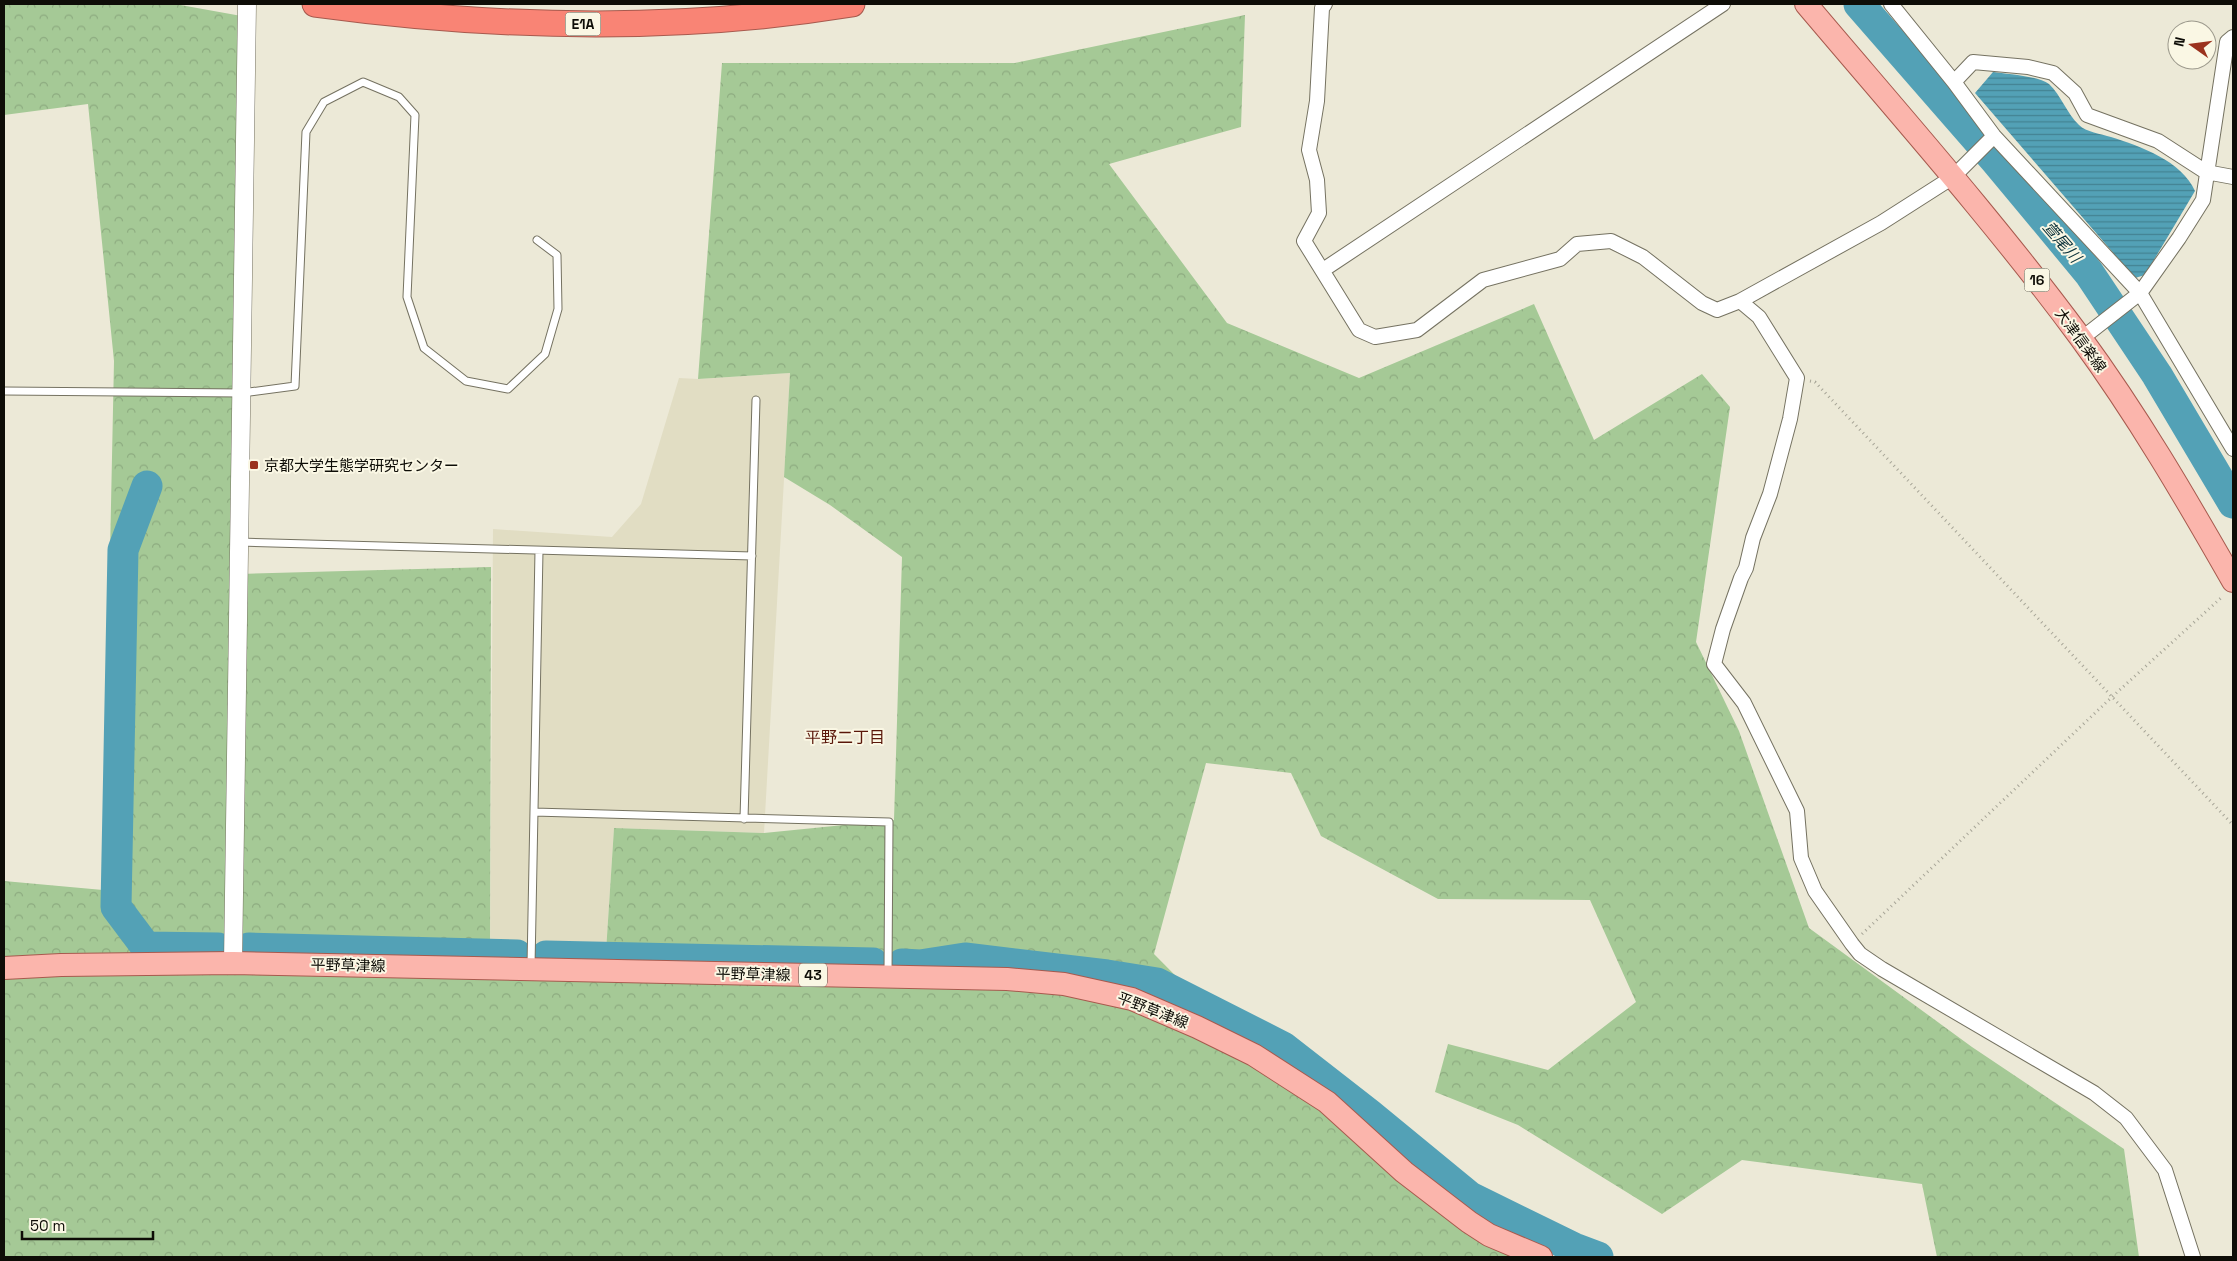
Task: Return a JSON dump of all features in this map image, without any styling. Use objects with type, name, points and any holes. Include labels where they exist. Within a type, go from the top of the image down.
[{"type":"highway","name":"E1A","points":[[315,4],[385,14],[560,24],[712,20],[816,10],[852,4]]},
{"type":"main road","name":"大津信楽線","points":[[1806,4],[1954,176],[2006,240],[2088,333],[2154,445],[2230,587]]},
{"type":"main road","name":"平野草津線","points":[[4,968],[234,963],[1006,979],[1064,984],[1132,999],[1188,1023],[1254,1055],[1327,1102],[1404,1172],[1468,1222],[1489,1235],[1541,1257]]},
{"type":"street","points":[[234,963],[247,4]]},
{"type":"street","points":[[1325,4],[1322,8],[1317,101],[1309,150],[1317,180],[1319,213],[1304,241],[1359,330],[1375,337],[1417,330],[1483,280],[1560,259],[1578,244],[1611,242],[1643,256],[1702,303],[1717,310],[1740,301],[1881,224],[1954,176],[1993,137]]},
{"type":"street","points":[[1323,270],[1723,4]]},
{"type":"street","points":[[1891,4],[1954,82],[1993,137],[2134,298],[2233,449]]},
{"type":"street","points":[[2088,333],[2134,298],[2179,238],[2203,200],[2227,42],[2233,37]]},
{"type":"street","points":[[1954,82],[1973,62],[2028,67],[2053,73],[2075,94],[2088,115],[2158,141],[2206,172],[2233,177]]},
{"type":"street","points":[[1740,301],[1759,318],[1797,378],[1790,419],[1770,494],[1753,538],[1746,568],[1723,629],[1714,664],[1744,703],[1797,811],[1801,858],[1815,890],[1860,954],[1882,969],[2094,1094],[2126,1118],[2165,1170],[2193,1257]]},
{"type":"lane","points":[[4,391],[242,393],[295,386],[306,132],[324,102],[363,82],[399,97],[415,115],[407,297],[424,348],[466,380],[508,389],[545,354],[558,309],[557,255],[537,240]]},
{"type":"lane","points":[[744,819],[756,400]]},
{"type":"lane","points":[[240,542],[752,556]]},
{"type":"lane","points":[[531,969],[539,551]]},
{"type":"lane","points":[[534,812],[889,822],[888,977]]},
{"type":"path","points":[[1797,378],[1815,382],[2233,825]]},
{"type":"path","points":[[1852,944],[2230,587]]},
{"type":"shaded area","points":[[790,373],[764,833],[614,828],[605,967],[490,964],[493,529],[612,537],[641,504],[679,378],[698,379]]},
{"type":"green space","points":[[4,4],[175,4],[247,17],[239,574],[491,567],[490,964],[605,967],[614,828],[764,833],[894,820],[902,557],[830,505],[784,477],[790,373],[698,379],[722,63],[1015,63],[1245,15],[1241,127],[1109,164],[1227,323],[1359,378],[1534,304],[1594,440],[1702,374],[1730,407],[1696,642],[1739,731],[1809,928],[1972,1047],[2124,1149],[2139,1257],[1937,1257],[1922,1184],[1742,1160],[1662,1214],[1518,1125],[1435,1092],[1448,1044],[1548,1070],[1636,1002],[1590,900],[1438,899],[1321,836],[1291,773],[1206,763],[1154,954],[1254,1055],[1391,1162],[1541,1257],[4,1257],[4,881],[103,890],[114,361],[88,104],[4,115]]},
{"type":"water","points":[[1993,72],[2030,77],[2044,81],[2049,84],[2071,116],[2082,127],[2147,150],[2170,163],[2189,180],[2195,191],[2145,275],[2135,278],[1975,93]]},
{"type":"waterway","name":"萱尾川","points":[[1859,4],[1996,161],[2089,273],[2157,375],[2233,503]]},
{"type":"waterway","points":[[147,486],[123,550],[116,907],[146,947],[218,948]]},
{"type":"waterway","points":[[249,948],[517,955]]},
{"type":"waterway","points":[[546,956],[873,963]]},
{"type":"waterway","points":[[902,964],[920,965],[965,958],[1157,983],[1283,1047],[1369,1114],[1470,1197],[1574,1248],[1598,1257]]},
{"type":"place","name":"京都大学生態学研究センター","points":[[254,465]]},
{"type":"district","name":"平野二丁目","points":[[845,737]]}]
